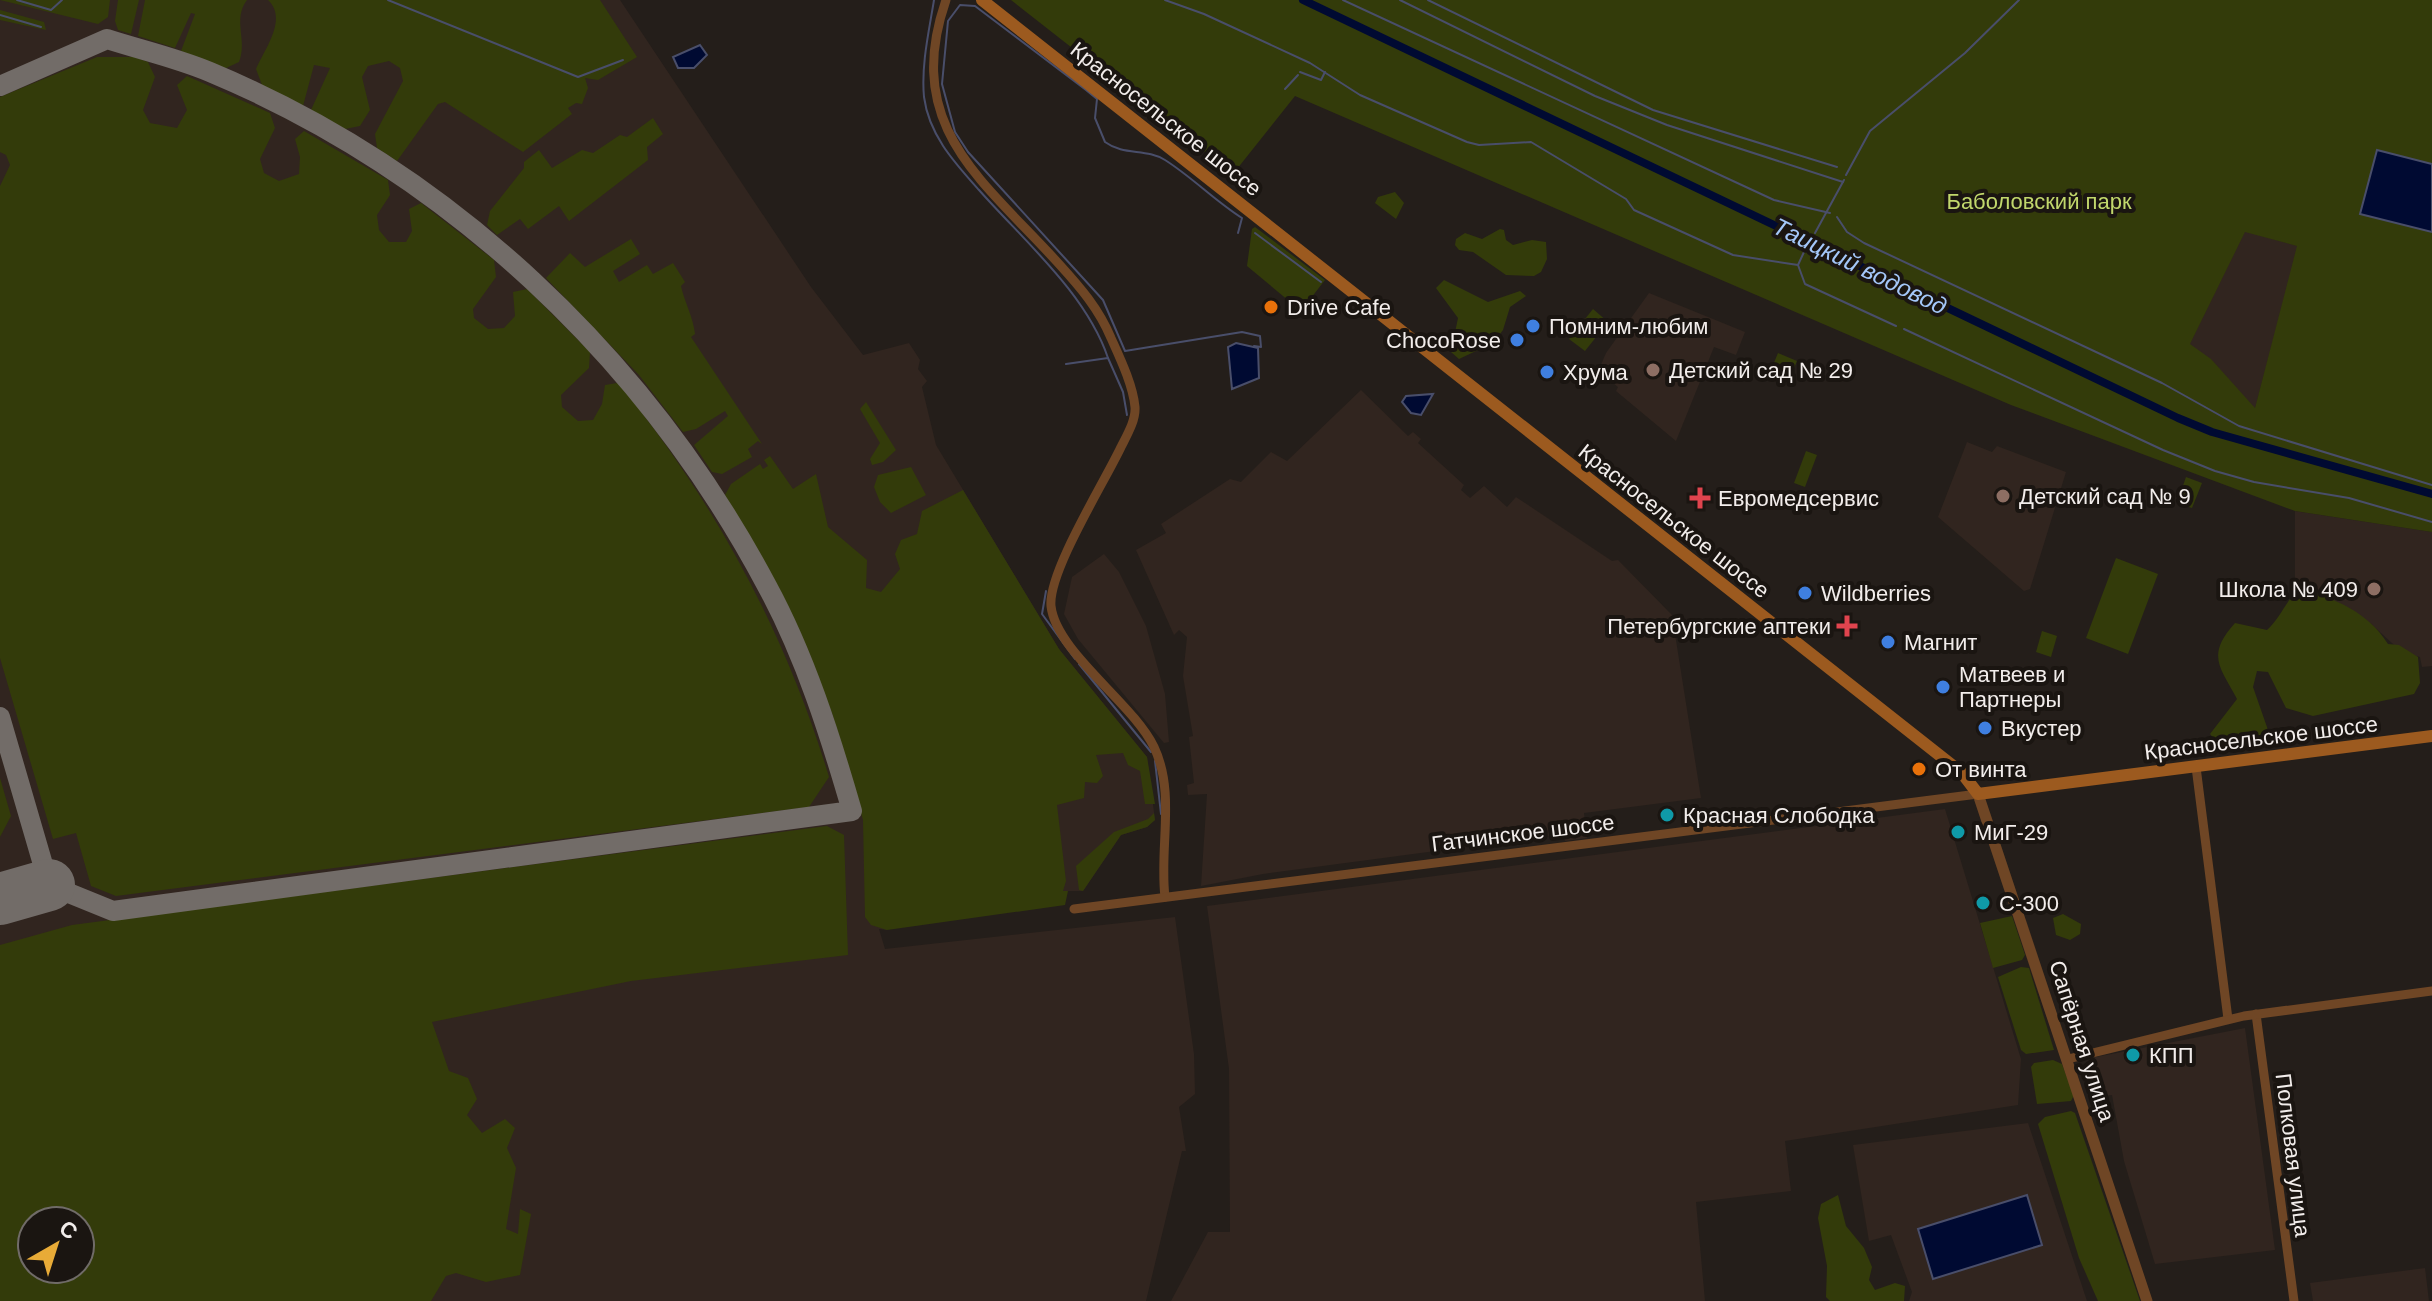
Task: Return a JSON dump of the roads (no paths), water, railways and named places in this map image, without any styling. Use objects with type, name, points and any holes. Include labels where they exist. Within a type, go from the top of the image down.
[{"type":"main road","name":"Красносельское шоссе","points":[[982,0],[1962,773],[1978,794],[2432,736]]},
{"type":"street","points":[[946,0],[937,35],[934,93],[948,138],[1093,302],[1111,336],[1135,407],[1129,430],[1103,485],[1062,561],[1053,585],[1051,605],[1065,639],[1128,712],[1159,758],[1165,779],[1165,897]]},
{"type":"street","points":[[2196,767],[2228,1019]]},
{"type":"street","name":"Гатчинское шоссе","points":[[1074,909],[1978,794]]},
{"type":"street","name":"Сапёрная улица","points":[[1978,794],[2147,1301]]},
{"type":"street","points":[[2068,1059],[2228,1019],[2432,991]]},
{"type":"street","name":"Полковая улица","points":[[2256,1014],[2294,1301]]},
{"type":"water","points":[[700,45],[707,55],[694,68],[678,68],[673,57]]},
{"type":"water","points":[[2377,150],[2432,164],[2432,232],[2360,214]]},
{"type":"water","points":[[1236,343],[1258,348],[1259,378],[1232,389],[1228,347]]},
{"type":"water","points":[[1433,394],[1421,415],[1411,413],[1402,402],[1406,396]]},
{"type":"water","points":[[2027,1195],[2042,1245],[1933,1279],[1918,1229]]},
{"type":"waterway","points":[[17,0],[51,10],[62,0]]},
{"type":"waterway","points":[[388,0],[578,77],[623,60]]},
{"type":"waterway","points":[[934,0],[923,85],[931,124],[961,169],[1069,289],[1085,311],[1108,358]]},
{"type":"waterway","points":[[1165,0],[1204,14],[1310,63],[1360,95],[1467,142],[1479,145],[1531,142],[1626,199],[1634,210],[1733,255],[1798,265]]},
{"type":"waterway","name":"Таицкий водовод","points":[[1303,0],[2178,418],[2212,432],[2432,494]]},
{"type":"waterway","points":[[1343,0],[1774,200],[1830,213]]},
{"type":"waterway","points":[[1400,0],[1595,96],[1667,125],[1843,182]]},
{"type":"waterway","points":[[1428,0],[1653,110],[1837,167]]},
{"type":"waterway","points":[[1846,175],[1870,131],[1965,53],[2019,0]]},
{"type":"waterway","points":[[1238,233],[1242,218],[1165,160],[1105,142],[1095,118],[1097,99],[975,6],[960,5],[948,21],[942,84],[955,132],[968,152],[1103,300],[1125,351],[1242,332],[1260,336],[1261,347],[1254,346]]},
{"type":"waterway","points":[[0,15],[41,27]]},
{"type":"waterway","points":[[1300,72],[1321,80],[1325,72]]},
{"type":"waterway","points":[[1285,89],[1298,75]]},
{"type":"waterway","points":[[1815,233],[1844,180]]},
{"type":"waterway","points":[[1837,217],[1847,232],[1864,243],[2162,383],[2239,426],[2432,485]]},
{"type":"waterway","points":[[1255,233],[1321,282]]},
{"type":"waterway","points":[[1804,252],[1798,265],[1805,284],[1896,326]]},
{"type":"waterway","points":[[1904,329],[2163,450],[2215,471],[2254,482],[2349,498],[2432,522]]},
{"type":"waterway","points":[[1066,364],[1108,358],[1123,392],[1127,415]]},
{"type":"waterway","points":[[1046,591],[1042,614],[1075,659]]},
{"type":"waterway","points":[[1079,664],[1151,752]]},
{"type":"waterway","points":[[1155,761],[1161,814]]},
{"type":"place","name":"Drive Cafe","points":[[1271,307]]},
{"type":"place","name":"Помним-любим","points":[[1533,326]]},
{"type":"place","name":"ChocoRose","points":[[1517,340]]},
{"type":"place","name":"Детский сад № 29","points":[[1653,370]]},
{"type":"place","name":"Хрума","points":[[1547,372]]},
{"type":"place","name":"Детский сад № 9","points":[[2003,496]]},
{"type":"place","name":"Евромедсервис","points":[[1700,498]]},
{"type":"place","name":"Школа № 409","points":[[2374,589]]},
{"type":"place","name":"Wildberries","points":[[1805,593]]},
{"type":"place","name":"Петербургские аптеки","points":[[1847,626]]},
{"type":"place","name":"Магнит","points":[[1888,642]]},
{"type":"place","name":"Матвеев и Партнеры","points":[[1943,687]]},
{"type":"place","name":"Вкустер","points":[[1985,728]]},
{"type":"place","name":"От винта","points":[[1919,769]]},
{"type":"place","name":"Красная Слободка","points":[[1667,815]]},
{"type":"place","name":"МиГ-29","points":[[1958,832]]},
{"type":"place","name":"С-300","points":[[1983,903]]},
{"type":"place","name":"КПП","points":[[2133,1055]]},
{"type":"park label","name":"Баболовский парк","points":[[2039,201]]}]
